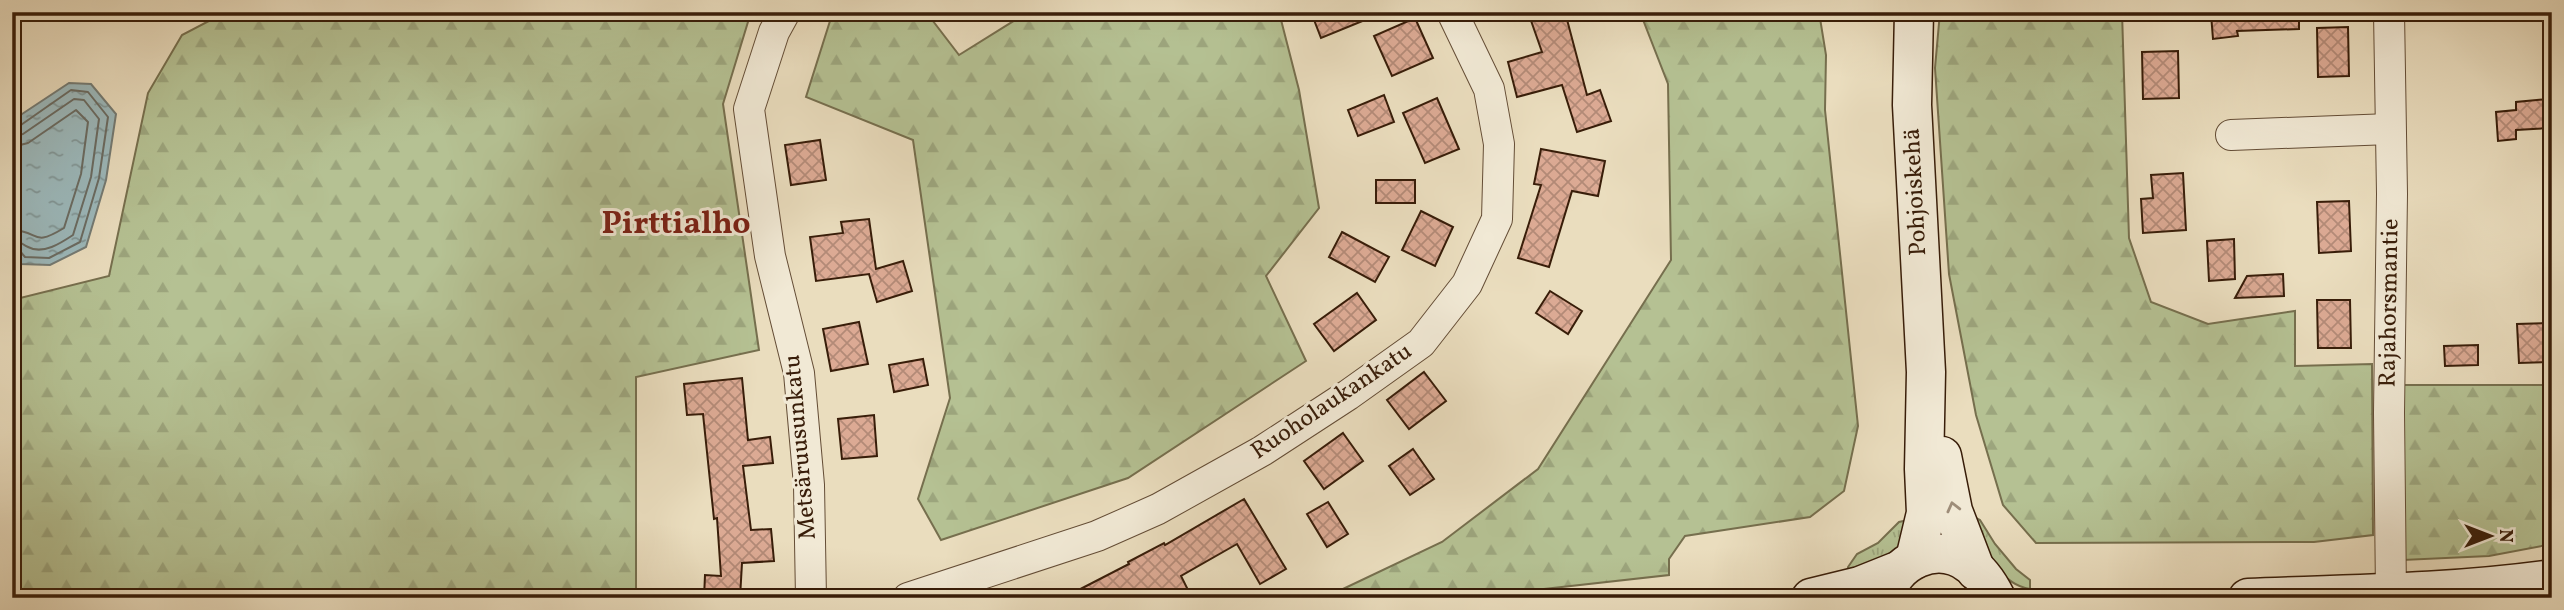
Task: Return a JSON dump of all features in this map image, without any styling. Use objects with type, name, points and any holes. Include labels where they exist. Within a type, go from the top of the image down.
[{"type":"main road","name":"Pohjoiskehä","points":[[1898,576],[1926,513],[1926,372],[1912,106],[1914,12]]},
{"type":"main road","name":"Pohjoiskehä","points":[[1926,372],[1953,511],[1993,587]]},
{"type":"main road","points":[[1811,598],[1898,576],[1934,554],[1952,555],[1970,564],[1993,587]]},
{"type":"main road","points":[[2248,598],[2391,594],[2497,587],[2552,579]]},
{"type":"street","name":"Metsäruusunkatu","points":[[785,12],[774,32],[749,109],[770,256],[799,373],[809,485],[811,598]]},
{"type":"street","name":"Ruoholaukankatu","points":[[908,598],[1097,536],[1158,509],[1262,451],[1421,343],[1467,284],[1497,219],[1499,144],[1489,89],[1452,12]]},
{"type":"street","name":"Rajahorsmantie","points":[[2389,12],[2391,594]]},
{"type":"street","points":[[2231,135],[2390,129]]},
{"type":"green space","points":[[226,12],[751,12],[723,104],[759,350],[636,377],[636,598],[12,598],[12,300],[109,276],[148,93],[182,35]]},
{"type":"green space","points":[[838,12],[926,12],[959,55],[1028,12],[1279,12],[1299,90],[1319,208],[1266,276],[1306,361],[1128,478],[941,540],[918,499],[950,398],[913,140],[806,97],[830,21]]},
{"type":"green space","points":[[1640,12],[1819,12],[1826,55],[1825,110],[1858,426],[1844,491],[1810,517],[1685,536],[1669,559],[1669,575],[1526,591],[1502,598],[1324,598],[1442,542],[1538,469],[1671,260],[1668,84]]},
{"type":"green space","points":[[1940,12],[2122,12],[2129,238],[2151,302],[2208,324],[2295,311],[2295,366],[2372,364],[2373,535],[2314,542],[2036,543],[2003,505],[1976,415],[1949,274],[1935,68]]},
{"type":"green space","points":[[2401,385],[2552,385],[2552,544],[2489,556],[2403,560]]},
{"type":"green space","points":[[1974,517],[1980,520],[1995,544],[2016,569],[2030,580],[2030,589],[2018,586],[2000,571]]},
{"type":"green space","points":[[1908,520],[1908,539],[1894,553],[1847,578],[1848,567],[1857,554],[1878,543],[1899,522]]},
{"type":"water","points":[[69,83],[91,84],[116,114],[106,180],[86,247],[50,265],[20,264],[12,252],[12,137],[16,118]]},
{"type":"building","points":[[1311,12],[1382,12],[1382,13],[1321,38]]},
{"type":"building","points":[[1528,12],[1565,12],[1587,95],[1600,90],[1611,121],[1577,132],[1562,85],[1517,97],[1508,62],[1542,52]]},
{"type":"building","points":[[2299,12],[2299,29],[2237,31],[2238,36],[2213,39],[2211,14]]},
{"type":"building","points":[[1415,18],[1433,58],[1392,76],[1374,36]]},
{"type":"building","points":[[2348,27],[2349,76],[2318,77],[2317,28]]},
{"type":"building","points":[[2178,51],[2179,98],[2143,99],[2142,52]]},
{"type":"building","points":[[1384,95],[1394,122],[1358,136],[1348,110]]},
{"type":"building","points":[[1437,98],[1459,149],[1425,163],[1403,113]]},
{"type":"building","points":[[2547,99],[2549,128],[2516,130],[2516,139],[2498,141],[2496,112],[2516,110],[2516,102]]},
{"type":"building","points":[[820,140],[826,180],[791,185],[785,145]]},
{"type":"building","points":[[1541,149],[1605,161],[1598,196],[1572,191],[1549,267],[1518,258],[1541,185],[1534,184]]},
{"type":"building","points":[[2183,173],[2186,230],[2143,233],[2141,199],[2153,198],[2151,175]]},
{"type":"building","points":[[1376,180],[1415,180],[1415,203],[1376,203]]},
{"type":"building","points":[[2349,201],[2351,251],[2319,253],[2317,202]]},
{"type":"building","points":[[1421,211],[1453,227],[1435,266],[1402,250]]},
{"type":"building","points":[[869,219],[876,269],[903,261],[912,291],[877,302],[869,274],[816,281],[810,237],[843,233],[841,222]]},
{"type":"building","points":[[1342,232],[1389,257],[1375,282],[1329,257]]},
{"type":"building","points":[[2234,239],[2235,279],[2209,281],[2207,241]]},
{"type":"building","points":[[2283,274],[2284,296],[2235,298],[2247,276]]},
{"type":"building","points":[[1550,291],[1582,311],[1568,334],[1536,313]]},
{"type":"building","points":[[1357,293],[1376,320],[1334,351],[1314,324]]},
{"type":"building","points":[[2317,300],[2350,300],[2351,348],[2318,348]]},
{"type":"building","points":[[859,322],[868,364],[831,371],[823,329]]},
{"type":"building","points":[[2552,323],[2552,362],[2519,363],[2517,324]]},
{"type":"building","points":[[2478,345],[2478,365],[2445,366],[2444,346]]},
{"type":"building","points":[[923,359],[928,385],[894,392],[889,365]]},
{"type":"building","points":[[1424,372],[1446,401],[1409,429],[1387,400]]},
{"type":"building","points":[[742,378],[748,440],[770,437],[773,463],[743,466],[751,530],[771,529],[774,561],[742,563],[740,598],[704,598],[705,575],[721,576],[717,518],[714,519],[703,414],[687,415],[684,384]]},
{"type":"building","points":[[874,415],[877,456],[842,459],[838,419]]},
{"type":"building","points":[[1343,433],[1363,461],[1324,489],[1304,461]]},
{"type":"building","points":[[1413,449],[1434,479],[1410,495],[1389,466]]},
{"type":"building","points":[[1244,499],[1286,569],[1260,584],[1237,544],[1181,576],[1192,598],[1063,598],[1164,543],[1165,545]]},
{"type":"building","points":[[1328,502],[1348,534],[1327,547],[1307,514]]},
{"type":"district","name":"Pirttialho","points":[[676,225]]}]
